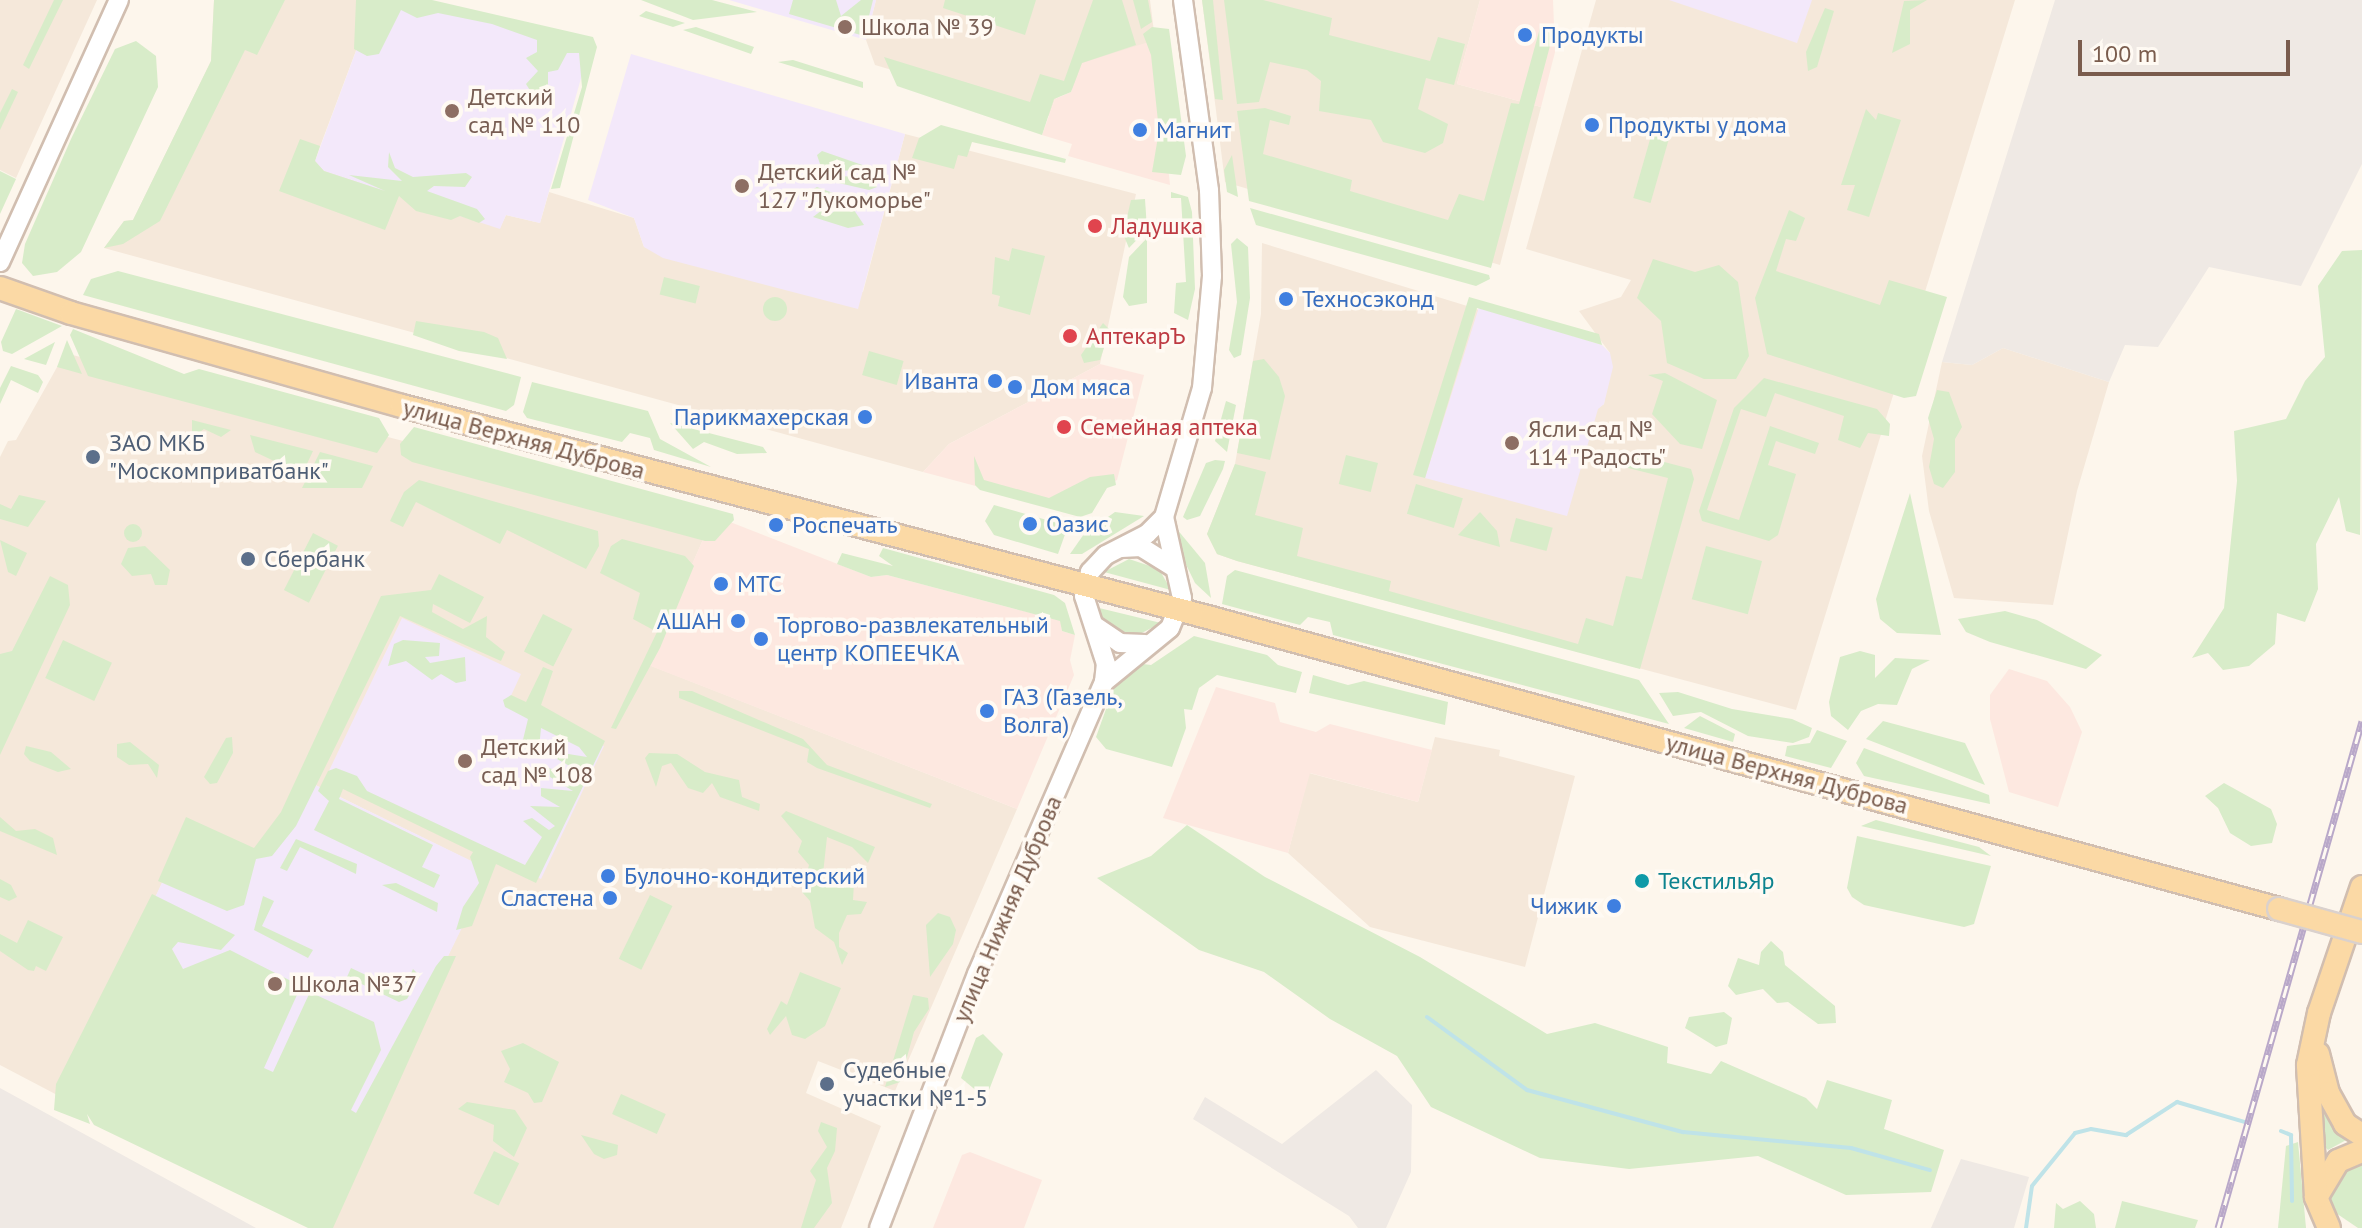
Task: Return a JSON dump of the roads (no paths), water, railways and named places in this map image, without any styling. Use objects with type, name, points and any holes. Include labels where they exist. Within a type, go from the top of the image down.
[{"type":"main road","name":"улица Верхняя Дуброва","points":[[0,288],[226,358],[1052,579],[1211,618],[2362,932]]},
{"type":"main road","points":[[2329,1228],[2316,1197],[2308,1065],[2319,1013],[2362,887]]},
{"type":"main road","points":[[2319,1013],[2318,1060],[2328,1093],[2345,1124],[2362,1135]]},
{"type":"main road","points":[[2316,1197],[2338,1161],[2362,1151]]},
{"type":"street","points":[[0,262],[119,0]]},
{"type":"street","points":[[1052,579],[1147,534],[1164,517],[1202,388],[1212,276],[1209,190],[1183,0]]},
{"type":"street","points":[[1164,517],[1176,572],[1180,610]]},
{"type":"street","points":[[1104,682],[1106,664],[1089,617],[1085,586],[1112,552],[1141,547],[1176,572],[1211,618],[1163,635]]},
{"type":"street","name":"улица Верхняя Дуброва","points":[[1052,579],[1071,590],[1089,617],[1120,643],[1145,644]]},
{"type":"street","name":"улица Нижняя Дуброва","points":[[879,1228],[977,974],[1104,682],[1145,644],[1163,635],[1180,610]]},
{"type":"waterway","points":[[1427,1017],[1527,1090],[1683,1132],[1851,1148],[1930,1170]]},
{"type":"waterway","points":[[2026,1228],[2032,1186],[2075,1133],[2091,1129],[2126,1135],[2177,1102],[2245,1122]]},
{"type":"waterway","points":[[2281,1131],[2291,1135],[2292,1201]]},
{"type":"railway","points":[[2218,1228],[2362,721]]},
{"type":"place","name":"Школа № 39","points":[[845,27]]},
{"type":"place","name":"Продукты","points":[[1525,35]]},
{"type":"place","name":"Детский сад № 110","points":[[452,111]]},
{"type":"place","name":"Продукты у дома","points":[[1592,125]]},
{"type":"place","name":"Магнит","points":[[1140,130]]},
{"type":"place","name":"Детский сад № 127 \"Лукоморье\"","points":[[742,186]]},
{"type":"place","name":"Ладушка","points":[[1095,226]]},
{"type":"place","name":"Техносэконд","points":[[1286,299]]},
{"type":"place","name":"АптекарЪ","points":[[1070,336]]},
{"type":"place","name":"Иванта","points":[[995,381]]},
{"type":"place","name":"Дом мяса","points":[[1015,387]]},
{"type":"place","name":"Парикмахерская","points":[[865,417]]},
{"type":"place","name":"Семейная аптека","points":[[1064,427]]},
{"type":"place","name":"Ясли-сад № 114 \"Радость\"","points":[[1512,443]]},
{"type":"place","name":"ЗАО МКБ \"Москомприватбанк\"","points":[[93,457]]},
{"type":"place","name":"Оазис","points":[[1030,524]]},
{"type":"place","name":"Роспечать","points":[[776,525]]},
{"type":"place","name":"Сбербанк","points":[[248,559]]},
{"type":"place","name":"МТС","points":[[721,584]]},
{"type":"place","name":"АШАН","points":[[738,621]]},
{"type":"place","name":"Торгово-развлекательный центр КОПЕЕЧКА","points":[[761,639]]},
{"type":"place","name":"ГАЗ (Газель, Волга)","points":[[987,711]]},
{"type":"place","name":"Детский сад № 108","points":[[465,761]]},
{"type":"place","name":"Булочно-кондитерский","points":[[608,876]]},
{"type":"place","name":"ТекстильЯр","points":[[1642,881]]},
{"type":"place","name":"Сластена","points":[[610,898]]},
{"type":"place","name":"Чижик","points":[[1614,906]]},
{"type":"place","name":"Школа №37","points":[[275,984]]},
{"type":"place","name":"Судебные участки №1-5","points":[[827,1084]]}]
